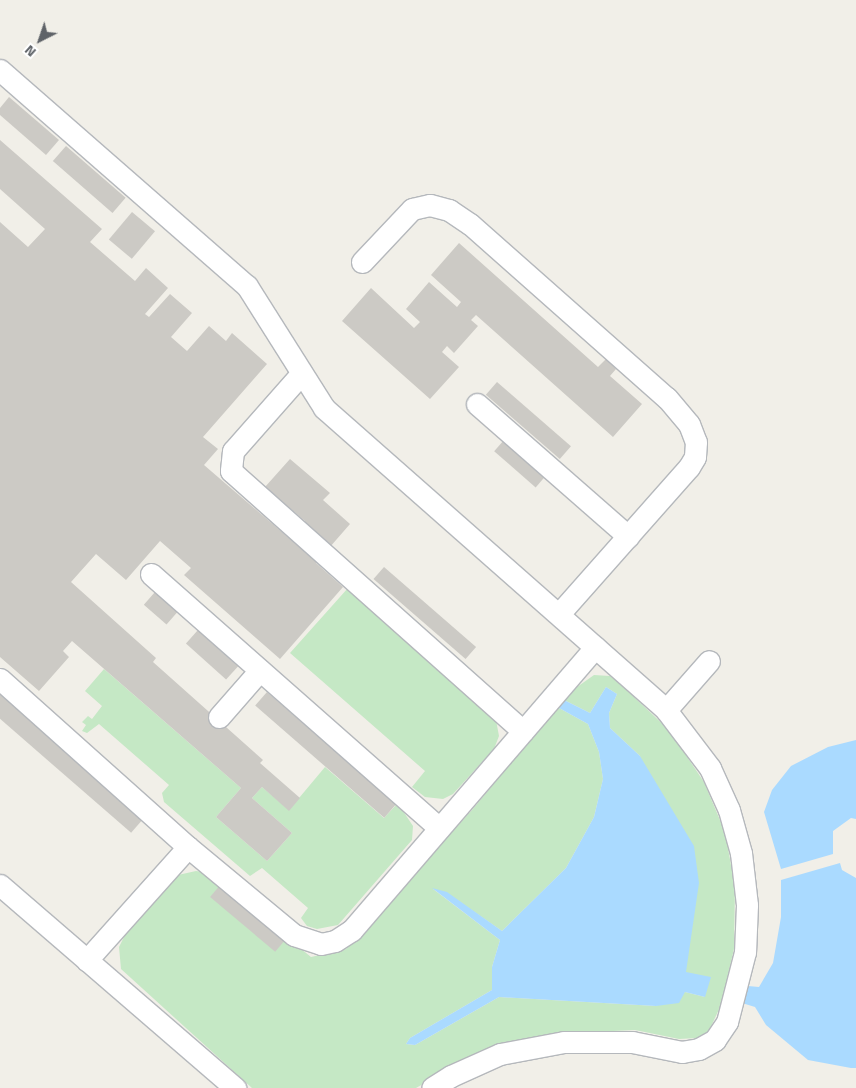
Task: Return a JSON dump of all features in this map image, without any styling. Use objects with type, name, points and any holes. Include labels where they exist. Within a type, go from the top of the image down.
[{"type":"lane","points":[[0,70],[247,286],[324,408],[666,710],[710,768],[729,810],[741,853],[747,905],[745,952],[727,1022],[716,1040],[699,1048],[682,1052],[632,1042],[564,1042],[500,1054],[451,1076],[432,1088]]},
{"type":"lane","points":[[362,262],[412,209],[430,205],[449,210],[470,224],[667,398],[689,424],[696,442],[695,457],[559,614]]},
{"type":"lane","points":[[301,374],[233,451],[232,471],[523,731]]},
{"type":"lane","points":[[477,404],[628,536]]},
{"type":"lane","points":[[151,574],[439,828]]},
{"type":"lane","points":[[0,679],[188,847],[294,934],[321,944],[335,941],[352,930],[595,647]]},
{"type":"lane","points":[[666,710],[709,661]]},
{"type":"lane","points":[[220,717],[260,670]]},
{"type":"lane","points":[[87,960],[188,847]]},
{"type":"lane","points":[[0,884],[235,1088]]},
{"type":"green space","points":[[348,588],[496,720],[499,736],[494,749],[453,794],[443,799],[425,797],[412,787],[425,771],[290,653]]},
{"type":"green space","points":[[104,669],[241,788],[216,817],[267,861],[292,833],[252,798],[262,787],[289,810],[325,767],[384,818],[396,805],[403,811],[413,826],[412,840],[338,925],[317,929],[307,926],[301,918],[308,908],[262,868],[250,876],[164,802],[162,793],[169,785],[99,724],[87,733],[82,731],[86,725],[82,722],[88,716],[92,719],[102,706],[85,691]]},
{"type":"green space","points":[[594,675],[610,676],[618,682],[669,730],[704,782],[725,832],[735,887],[734,949],[721,1005],[708,1033],[697,1038],[679,1039],[635,1030],[570,1033],[430,1080],[416,1088],[252,1088],[121,969],[119,947],[126,933],[178,875],[196,871],[203,872],[221,884],[311,957],[346,949],[472,810],[570,692]],"holes":[[[606,687],[617,694],[609,713],[610,728],[640,756],[686,972],[705,997],[685,992],[656,1006],[499,997],[415,1045],[406,1044],[410,1038],[492,990],[492,967],[500,940],[433,889],[447,893],[502,931],[566,868],[594,817],[603,779],[599,752],[588,724],[559,708],[564,700],[590,713]]]},
{"type":"water","points":[[606,687],[617,694],[609,713],[610,728],[640,756],[694,846],[699,883],[686,972],[711,977],[705,997],[685,992],[679,1003],[656,1006],[499,997],[415,1045],[406,1044],[410,1038],[492,990],[492,967],[500,940],[432,888],[447,892],[502,931],[566,868],[594,817],[603,779],[599,752],[588,724],[559,708],[564,700],[590,713]]},
{"type":"water","points":[[856,740],[856,819],[851,818],[833,831],[833,854],[781,869],[764,812],[772,790],[791,766],[828,747]]},
{"type":"water","points":[[840,863],[842,870],[856,878],[856,1068],[808,1060],[766,1025],[755,1007],[742,1003],[748,986],[759,987],[773,963],[781,917],[781,880]]},
{"type":"building","points":[[9,97],[59,140],[46,155],[0,115],[0,108]]},
{"type":"building","points":[[0,140],[102,229],[90,242],[135,281],[146,268],[168,288],[145,314],[149,317],[170,294],[192,313],[171,337],[187,351],[209,326],[226,341],[232,333],[267,364],[203,437],[218,449],[204,465],[290,539],[305,521],[265,487],[290,459],[330,493],[323,500],[350,524],[316,563],[343,587],[280,659],[184,575],[191,568],[160,541],[126,580],[96,554],[71,582],[156,658],[153,662],[263,760],[260,763],[300,798],[289,811],[262,787],[252,798],[292,833],[267,861],[216,817],[241,788],[72,641],[63,651],[69,657],[39,691],[0,657],[0,222],[28,247],[45,229],[0,189]]},
{"type":"building","points":[[66,146],[126,198],[113,213],[53,161]]},
{"type":"building","points":[[132,212],[155,231],[132,259],[109,240]]},
{"type":"building","points":[[459,243],[598,367],[606,359],[616,369],[610,376],[642,404],[613,437],[476,315],[471,320],[478,326],[454,353],[447,346],[442,352],[459,367],[430,399],[342,321],[371,288],[414,328],[420,322],[406,309],[429,282],[457,307],[461,302],[431,275]]},
{"type":"building","points":[[497,382],[571,446],[560,459],[486,395]]},
{"type":"building","points":[[504,440],[546,476],[536,487],[494,451]]},
{"type":"building","points":[[384,567],[476,647],[466,659],[374,579]]},
{"type":"building","points":[[155,592],[178,612],[166,625],[144,605]]},
{"type":"building","points":[[198,630],[238,666],[226,680],[186,643]]},
{"type":"building","points":[[0,691],[145,817],[131,833],[0,719]]},
{"type":"building","points":[[267,692],[396,804],[384,818],[255,706]]},
{"type":"building","points":[[221,884],[286,939],[275,952],[210,897]]}]
